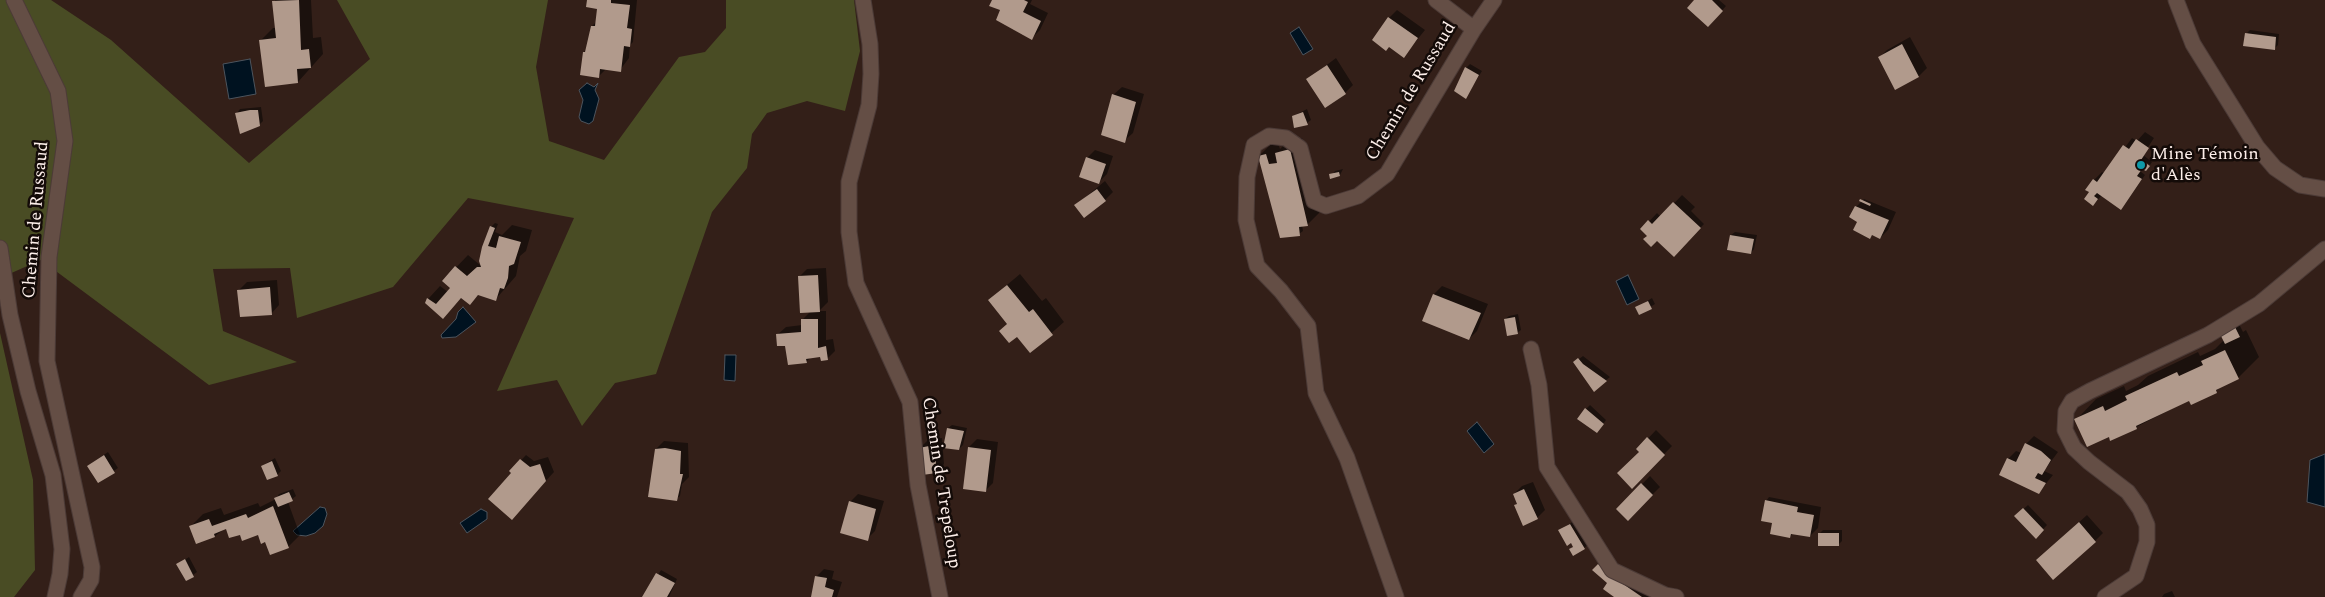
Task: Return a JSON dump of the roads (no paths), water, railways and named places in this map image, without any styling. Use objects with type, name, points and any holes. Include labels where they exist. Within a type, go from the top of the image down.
[{"type":"street","name":"Chemin de Russaud","points":[[14,0],[58,91],[65,141],[49,257],[47,361],[92,567],[91,580],[81,597]]},
{"type":"street","name":"Chemin de Trepeloup","points":[[863,0],[870,44],[871,74],[869,105],[849,182],[849,232],[856,283],[910,402],[920,494],[940,597]]},
{"type":"street","name":"Chemin de Russaud","points":[[1396,597],[1347,458],[1316,393],[1308,326],[1280,291],[1256,266],[1246,220],[1247,177],[1254,145],[1269,136],[1286,138],[1300,148],[1314,201],[1326,206],[1358,196],[1386,174],[1474,29],[1436,0]]},
{"type":"street","points":[[1474,29],[1494,0]]},
{"type":"street","points":[[2176,0],[2193,44],[2257,147],[2275,168],[2300,185],[2325,189]]},
{"type":"street","points":[[0,248],[10,315],[28,392],[53,475],[62,549],[60,574],[55,597]]},
{"type":"street","points":[[2105,597],[2136,576],[2147,542],[2147,525],[2140,509],[2128,492],[2074,448],[2065,430],[2066,411],[2072,401],[2208,335],[2250,309],[2325,249]]},
{"type":"street","points":[[1530,349],[1539,384],[1547,467],[1612,570],[1665,595],[1676,597]]},
{"type":"water","points":[[1299,27],[1313,49],[1303,55],[1290,33]]},
{"type":"water","points":[[250,59],[256,94],[229,99],[223,64]]},
{"type":"water","points":[[587,83],[594,87],[598,83],[595,90],[599,99],[593,121],[589,124],[581,121],[579,117],[583,100],[579,90]]},
{"type":"water","points":[[1628,275],[1639,299],[1627,305],[1616,281]]},
{"type":"water","points":[[463,307],[476,322],[456,337],[442,338],[441,335],[456,319],[458,312]]},
{"type":"water","points":[[725,355],[736,355],[735,381],[724,380]]},
{"type":"water","points":[[1477,422],[1494,444],[1484,453],[1467,431]]},
{"type":"water","points":[[2325,454],[2325,507],[2307,502],[2310,460]]},
{"type":"water","points":[[320,507],[325,508],[327,514],[323,526],[315,533],[306,536],[297,535],[293,531]]},
{"type":"water","points":[[481,509],[487,512],[487,519],[467,533],[460,523]]},
{"type":"place","name":"Mine Témoin d'Alès","points":[[2141,165]]}]
